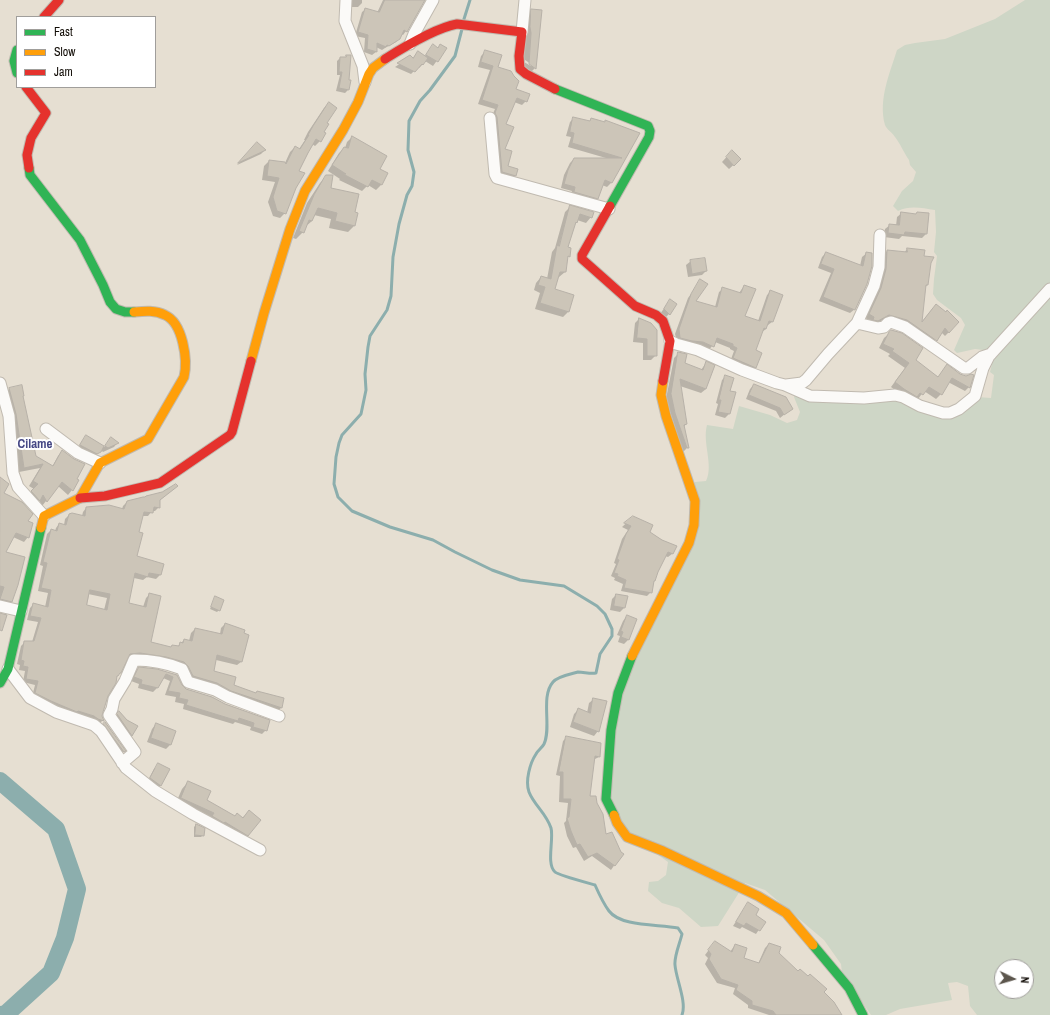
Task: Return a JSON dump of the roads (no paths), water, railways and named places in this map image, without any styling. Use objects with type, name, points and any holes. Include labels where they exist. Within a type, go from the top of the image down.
[{"type":"street","points":[[45,16],[58,0]]},
{"type":"street","points":[[346,0],[345,21],[363,66],[365,84]]},
{"type":"street","points":[[410,44],[433,0]]},
{"type":"street","points":[[525,0],[519,65],[523,72],[548,86],[648,126],[650,131],[649,137],[582,255],[582,259],[635,306],[656,315],[663,321],[670,341],[661,395],[666,416],[695,501],[694,525],[689,543],[633,652],[618,693],[611,730],[606,799],[617,823],[627,837],[663,851],[758,896],[786,913],[849,988],[863,1015]]},
{"type":"street","points":[[0,683],[8,669],[44,516],[80,498],[105,496],[160,483],[230,435],[232,432],[264,313],[290,229],[305,191],[343,130],[358,102],[369,74],[373,68],[410,44],[451,25],[457,24],[522,32]]},
{"type":"street","points":[[16,51],[14,61],[16,69]]},
{"type":"street","points":[[27,88],[44,108],[46,113],[31,138],[28,155],[30,175],[80,240],[110,302],[116,309],[125,312],[153,311],[166,315],[176,325],[183,344],[186,368],[184,377],[148,439],[100,464],[80,498]]},
{"type":"street","points":[[490,118],[494,174],[497,178],[609,209]]},
{"type":"street","points":[[786,385],[802,383],[806,380],[857,323],[874,286],[879,267],[880,235]]},
{"type":"street","points":[[670,341],[698,350],[742,370],[786,385],[810,396],[864,398],[895,394],[920,406],[943,413],[950,413],[959,409],[975,396],[982,368],[991,354],[1050,289]]},
{"type":"street","points":[[857,323],[878,328],[884,327],[891,322],[905,327],[964,368],[968,368],[982,357],[991,354]]},
{"type":"street","points":[[0,383],[9,416],[13,473],[18,486],[44,516]]},
{"type":"street","points":[[46,428],[78,453],[100,464]]},
{"type":"street","points":[[0,606],[21,611]]},
{"type":"street","points":[[122,763],[135,752],[109,715],[114,699],[125,681],[134,660],[160,662],[182,669],[188,682],[214,690],[228,697],[279,716]]},
{"type":"street","points":[[8,669],[30,698],[56,712],[94,725],[101,731],[126,768],[162,795],[193,814],[260,850]]},
{"type":"waterway","points":[[464,19],[470,0]]},
{"type":"waterway","points":[[462,29],[455,56],[420,101],[409,121],[408,150],[414,172],[412,186],[407,195],[399,224],[393,257],[391,296],[387,310],[370,336],[365,374],[366,390],[361,414],[342,435],[336,457],[334,484],[338,497],[352,511],[390,527],[433,540],[492,570],[520,580],[564,586],[597,606],[605,614],[612,629],[612,636],[600,654],[596,673],[578,672],[558,678],[549,688],[547,696],[546,737],[544,744],[532,762],[528,778],[528,788],[531,797],[546,818],[551,828],[551,863],[555,872],[595,885],[609,911],[622,920],[641,924],[678,928],[682,934],[676,954],[675,965],[683,1004],[682,1015]]},
{"type":"waterway","points":[[0,781],[56,829],[77,889],[65,938],[51,973],[6,1014],[1,1015]]},
{"type":"district","name":"Cilame","points":[[35,445]]}]
